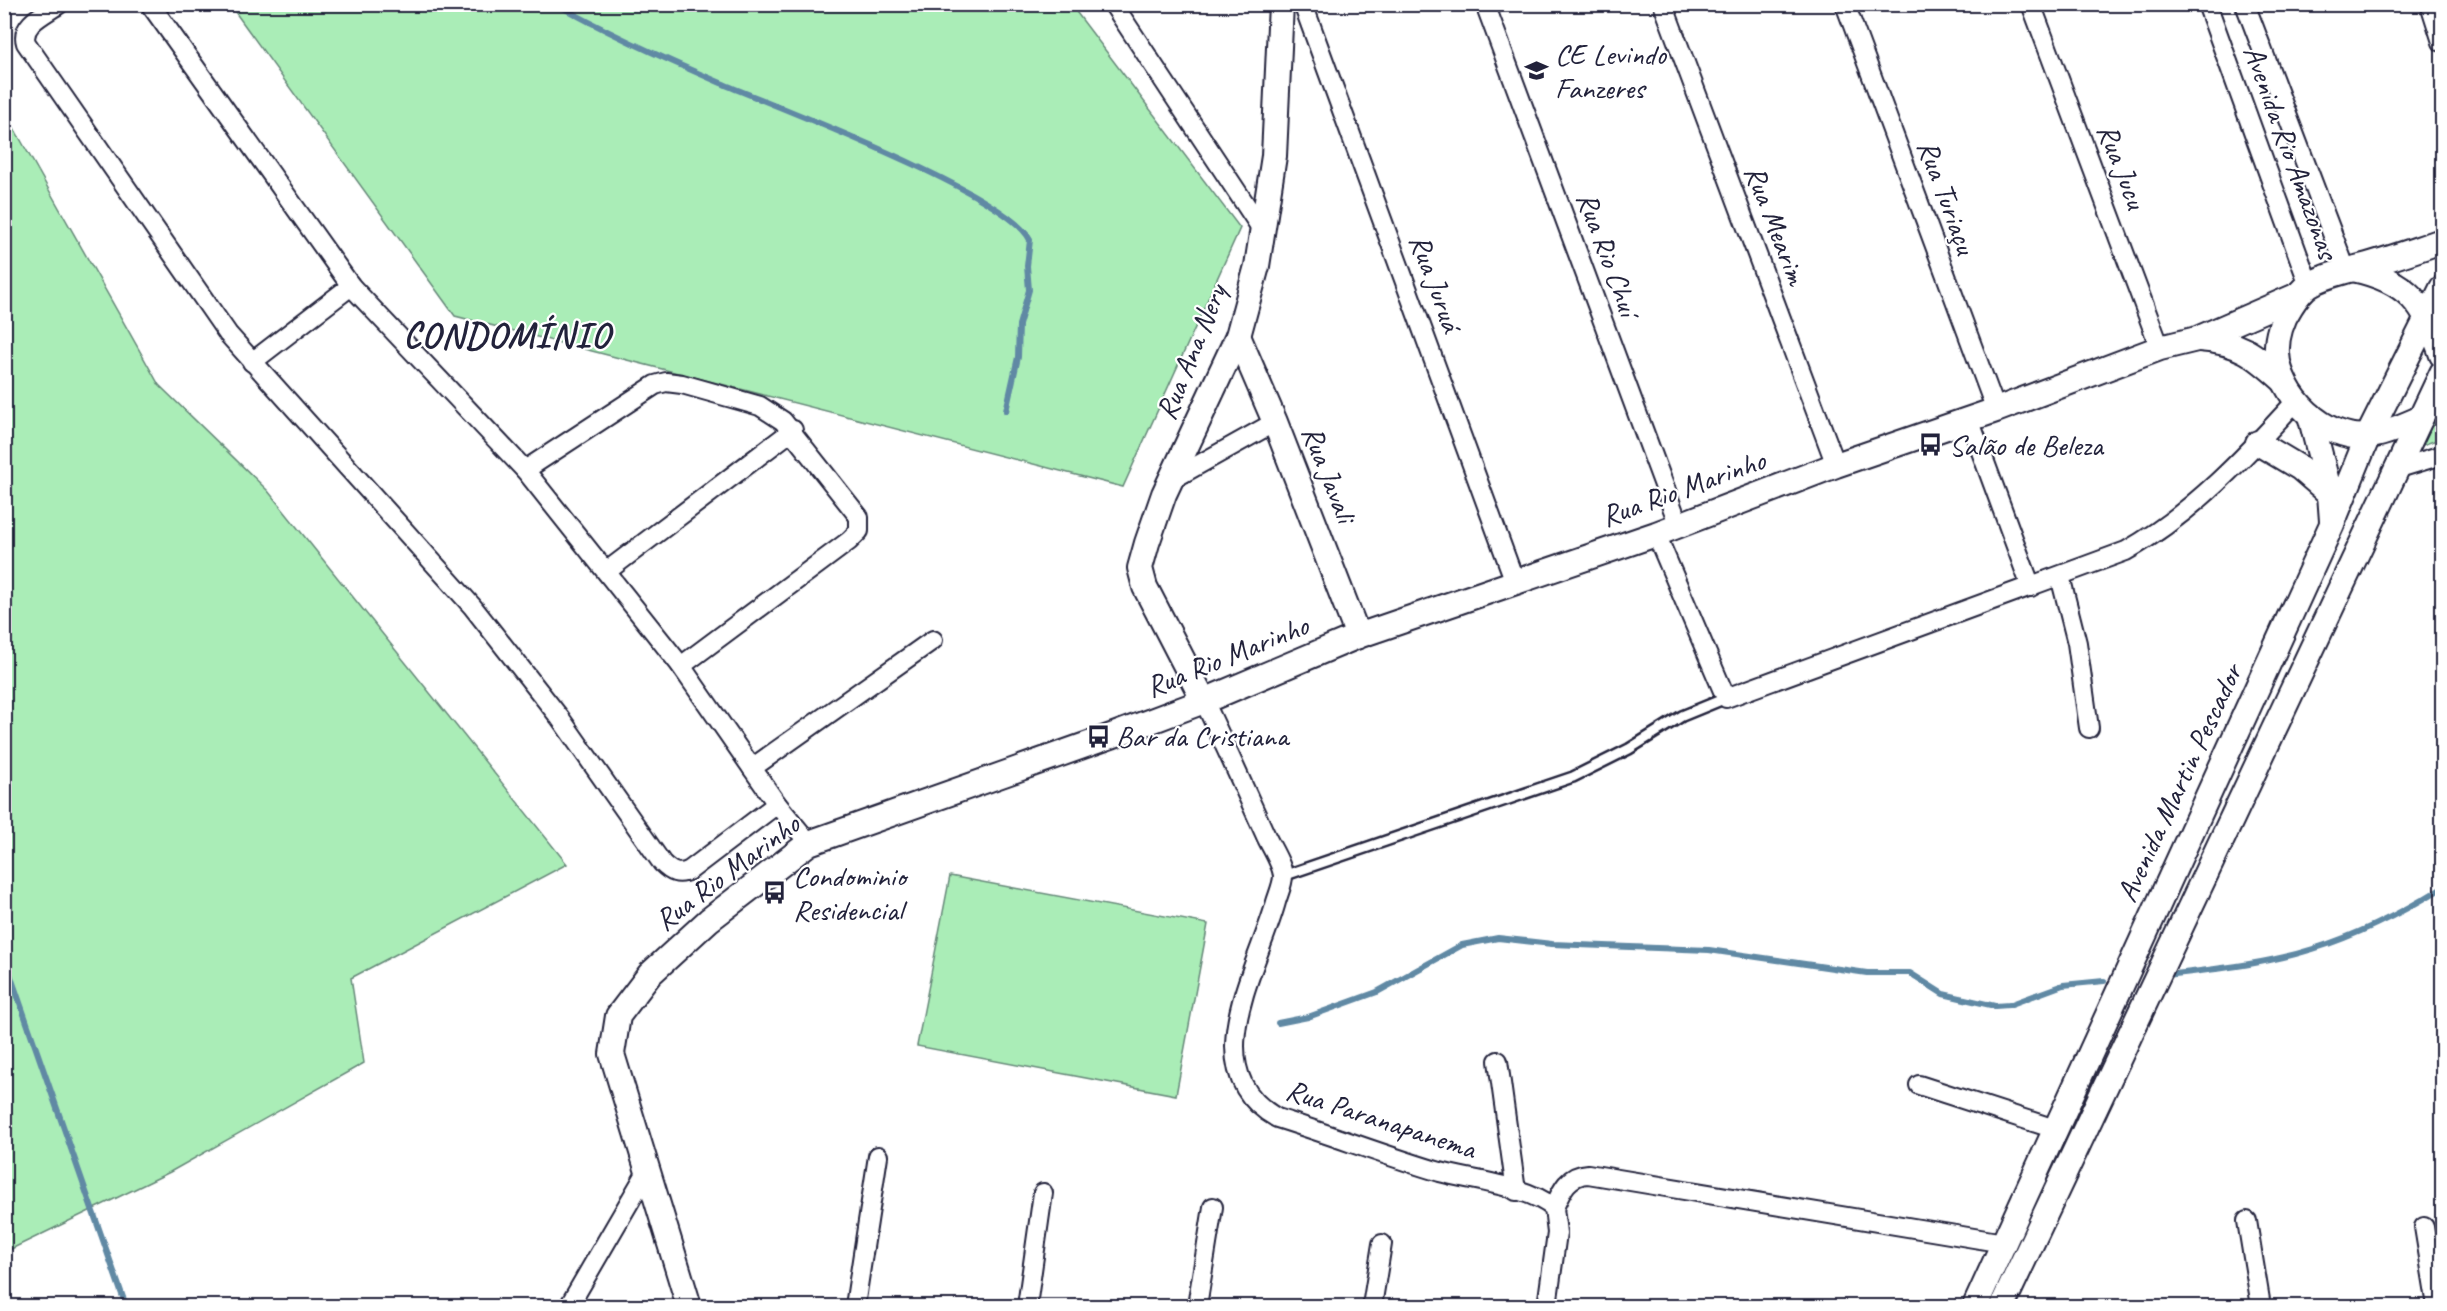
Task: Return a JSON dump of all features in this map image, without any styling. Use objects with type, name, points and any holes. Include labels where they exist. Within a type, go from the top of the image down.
[{"type":"street","points":[[58,4],[27,28],[24,34],[26,43],[228,333],[472,606],[560,718],[667,869],[679,874],[690,870],[777,804]]},
{"type":"street","points":[[150,4],[351,286],[525,470],[681,666],[777,804],[809,843]]},
{"type":"street","name":"Rua Ana Nery","points":[[1204,700],[1142,578],[1140,568],[1144,552],[1173,479],[1238,336],[1257,266],[1274,156],[1281,4]]},
{"type":"street","name":"Rua Juruá","points":[[1304,4],[1515,582]]},
{"type":"street","name":"Rua Rio Chuí","points":[[1485,4],[1678,523]]},
{"type":"street","name":"Rua Mearim","points":[[1663,4],[1836,465]]},
{"type":"street","name":"Rua Turiaçu","points":[[1845,4],[1996,410]]},
{"type":"street","name":"Rua Jucu","points":[[2031,4],[2160,348]]},
{"type":"street","name":"Avenida Rio Amazonas","points":[[2207,4],[2303,290]]},
{"type":"street","name":"Avenida Rio Amazonas","points":[[2245,4],[2350,270]]},
{"type":"street","points":[[2430,4],[2442,42]]},
{"type":"street","points":[[1114,5],[1263,231]]},
{"type":"street","points":[[2332,524],[2330,494],[2297,398],[2276,351],[2285,316],[2303,290],[2350,270],[2442,241]]},
{"type":"street","points":[[2350,270],[2389,279],[2403,288],[2417,301],[2427,316],[2442,355]]},
{"type":"street","points":[[252,362],[351,286]]},
{"type":"street","name":"Avenida Martin Pescador","points":[[1975,1306],[2332,524],[2368,436],[2442,288]]},
{"type":"street","name":"Rua Rio Marinho","points":[[689,1306],[612,1054],[618,1017],[631,996],[673,950],[809,843],[1204,700],[1358,636],[1656,534],[1678,523],[1996,410],[2160,348],[2197,339],[2303,290]]},
{"type":"street","name":"Rua Javali","points":[[1238,336],[1275,422],[1358,636]]},
{"type":"street","name":"Rua Rio Marinho","points":[[2197,339],[2218,340],[2245,348],[2297,398]]},
{"type":"street","name":"Avenida Martin Pescador","points":[[2002,1306],[2442,373]]},
{"type":"street","points":[[525,470],[642,393],[666,382],[682,384],[760,406],[793,430],[859,517],[859,531],[849,541],[681,666]]},
{"type":"street","points":[[2297,398],[2327,427],[2368,436],[2398,428],[2421,418]]},
{"type":"street","points":[[1656,534],[1726,698],[2126,550],[2167,525],[2258,443],[2297,398]]},
{"type":"street","points":[[1969,419],[2031,587]]},
{"type":"street","points":[[1173,479],[1275,422]]},
{"type":"street","points":[[607,571],[793,430]]},
{"type":"street","points":[[2258,443],[2300,468],[2330,494]]},
{"type":"street","points":[[2396,470],[2442,455]]},
{"type":"street","points":[[2060,576],[2081,664],[2089,728]]},
{"type":"street","points":[[752,768],[933,640]]},
{"type":"street","points":[[1204,700],[1283,876]]},
{"type":"street","name":"Rua Paranapanema","points":[[1283,876],[1271,918],[1243,993],[1234,1042],[1238,1066],[1255,1101],[1277,1118],[1439,1171],[1539,1198],[1554,1209]]},
{"type":"street","points":[[1498,1061],[1516,1191]]},
{"type":"street","points":[[1919,1085],[2055,1129]]},
{"type":"street","points":[[855,1306],[878,1156]]},
{"type":"street","points":[[569,1306],[648,1170]]},
{"type":"street","points":[[1547,1306],[1557,1233],[1554,1209],[1568,1182],[1576,1176],[1588,1174],[2004,1243]]},
{"type":"street","points":[[1027,1306],[1043,1193]]},
{"type":"street","points":[[1197,1306],[1212,1207]]},
{"type":"street","points":[[2247,1221],[2261,1306]]},
{"type":"street","points":[[2424,1227],[2437,1306]]},
{"type":"street","points":[[1372,1306],[1382,1244]]},
{"type":"lane","points":[[1283,876],[1581,774],[1629,749],[1682,716],[1726,698]]},
{"type":"green space","points":[[230,5],[1071,5],[1240,228],[1123,487],[455,316]]},
{"type":"green space","points":[[5,112],[159,385],[268,491],[567,864],[351,978],[364,1063],[170,1172],[5,1252]]},
{"type":"green space","points":[[2442,396],[2442,438],[2420,446]]},
{"type":"green space","points":[[950,876],[1208,924],[1176,1095],[917,1046]]},
{"type":"waterway","points":[[556,4],[658,55],[838,131],[937,176],[980,199],[1013,221],[1030,240],[1027,266],[1029,290],[1019,325],[1018,357],[1006,411]]},
{"type":"waterway","points":[[2167,975],[2259,962],[2313,949],[2380,922],[2442,888]]},
{"type":"waterway","points":[[1278,1023],[1308,1017],[1377,992],[1462,945],[1498,938],[1552,944],[1709,950],[1867,973],[1910,973],[1943,994],[1995,1006],[2009,1005],[2063,985],[2104,981]]},
{"type":"waterway","points":[[4,957],[126,1306]]},
{"type":"place","name":"CE Levindo Fanzeres","points":[[1537,71]]},
{"type":"place","name":"Salão de Beleza","points":[[1931,445]]},
{"type":"place","name":"Bar da Cristiana","points":[[1098,736]]},
{"type":"place","name":"Condominio Residencial","points":[[775,893]]},
{"type":"district","name":"CONDOMÍNIO","points":[[507,334]]}]
